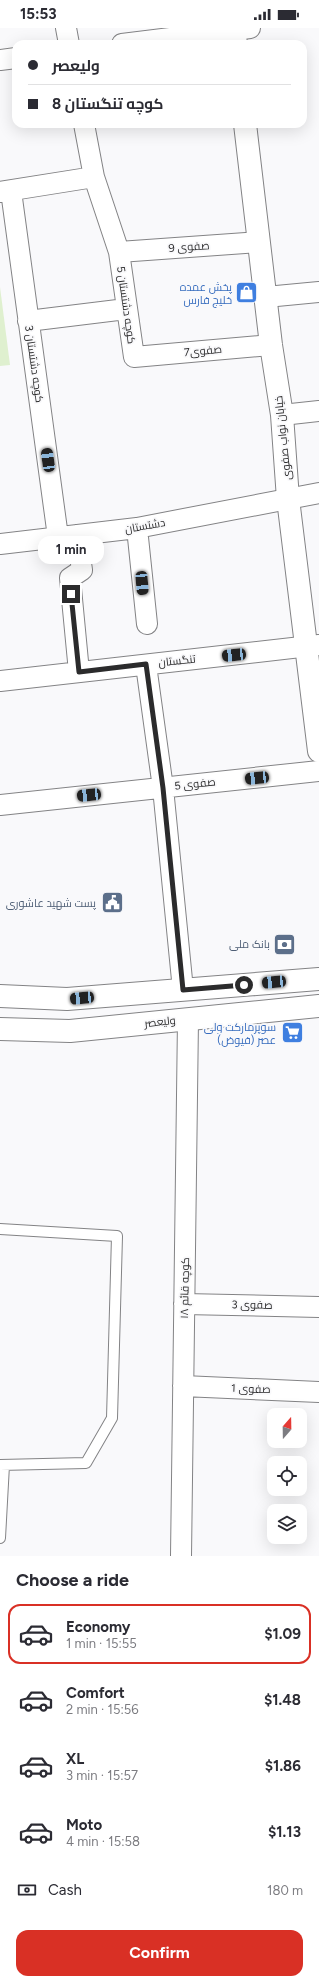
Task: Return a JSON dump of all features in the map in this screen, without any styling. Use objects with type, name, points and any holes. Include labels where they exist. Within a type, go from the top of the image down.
[{"type":"street","points":[[66,28],[68,40]]},
{"type":"street","points":[[161,40],[239,32]]},
{"type":"street","points":[[0,60],[12,58]]},
{"type":"street","name":"کوچه دشتستان 5","points":[[85,128],[94,177],[119,252],[134,357]]},
{"type":"street","name":"خیابان نواب صفوی","points":[[245,128],[271,345],[282,415],[288,498],[313,646],[319,751]]},
{"type":"street","points":[[5,192],[94,177]]},
{"type":"street","name":"کوچه دشتستان 3","points":[[5,192],[68,536],[82,570],[70,578],[79,672]]},
{"type":"street","name":"صفوی 9","points":[[119,252],[259,242]]},
{"type":"street","points":[[266,297],[319,292]]},
{"type":"street","points":[[28,321],[126,309]]},
{"type":"street","name":"صفوی7","points":[[134,357],[271,345]]},
{"type":"street","points":[[282,415],[319,411]]},
{"type":"street","name":"دشتستان","points":[[0,544],[137,528],[319,493]]},
{"type":"street","points":[[137,528],[146,624]]},
{"type":"street","name":"تنگستان","points":[[0,681],[313,646]]},
{"type":"street","points":[[146,664],[163,788],[183,990]]},
{"type":"street","name":"صفوی 5","points":[[0,805],[319,771]]},
{"type":"street","points":[[0,996],[67,999],[319,979]]},
{"type":"street","name":"ولیعصر","points":[[0,1029],[70,1031],[319,1006]]},
{"type":"street","name":"کوچه قائم ۱۸","points":[[181,1556],[188,1019]]},
{"type":"street","name":"صفوی 3","points":[[184,1304],[319,1307]]},
{"type":"street","name":"صفوی 1","points":[[183,1386],[319,1392]]},
{"type":"lane","points":[[0,1229],[118,1236],[112,1418],[86,1463],[2,1465],[0,1538]]},
{"type":"green space","points":[[0,287],[10,365],[0,366]]},
{"type":"place","name":"پخش عمده خلیج فارس","points":[[247,293]]},
{"type":"place","name":"پست شهید عاشوری","points":[[112,903]]},
{"type":"place","name":"بانک ملی","points":[[285,944]]},
{"type":"place","name":"سوپرمارکت ولی عصر (فیوض)","points":[[292,1033]]},
{"type":"route","points":[[71,594],[79,672],[146,664],[163,788],[183,990],[244,985]]}]
